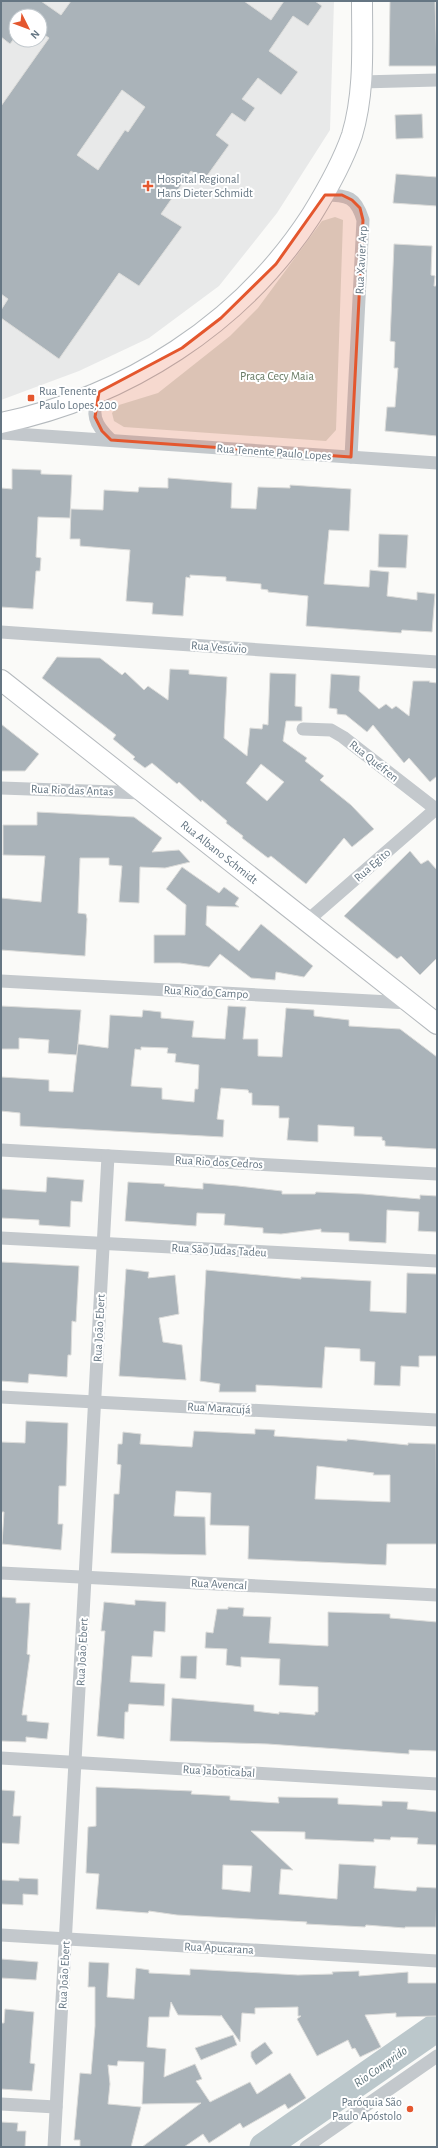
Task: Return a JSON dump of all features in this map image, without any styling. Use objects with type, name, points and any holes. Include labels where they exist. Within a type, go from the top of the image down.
[{"type":"main road","points":[[1,423],[44,412],[99,392],[182,348],[221,318],[251,291],[276,264],[325,194],[337,172],[352,134],[362,82],[362,1]]},
{"type":"main road","name":"Rua Albano Schmidt","points":[[1,680],[437,1024]]},
{"type":"street","points":[[362,82],[437,80]]},
{"type":"street","name":"Rua Xavier Arp","points":[[325,194],[342,194],[352,200],[360,208],[363,220],[351,457]]},
{"type":"street","points":[[99,392],[94,405],[95,417],[102,431],[112,440]]},
{"type":"street","name":"Rua Tenente Paulo Lopes","points":[[1,433],[437,463]]},
{"type":"street","name":"Rua Vesúvio","points":[[1,632],[437,662]]},
{"type":"street","name":"Rua Quéfren","points":[[304,729],[331,730],[343,737],[437,809]]},
{"type":"street","name":"Rua Rio das Antas","points":[[1,788],[143,793]]},
{"type":"street","name":"Rua Egito","points":[[307,921],[437,809]]},
{"type":"street","name":"Rua Rio do Campo","points":[[1,981],[411,1003]]},
{"type":"street","name":"Rua Rio dos Cedros","points":[[1,1150],[437,1174]]},
{"type":"street","name":"Rua João Ebert","points":[[54,2147],[108,1156]]},
{"type":"street","name":"Rua São Judas Tadeu","points":[[1,1238],[437,1261]]},
{"type":"street","name":"Rua Maracujá","points":[[1,1397],[437,1420]]},
{"type":"street","name":"Rua Avencal","points":[[1,1573],[437,1595]]},
{"type":"street","name":"Rua Jaboticabal","points":[[1,1758],[437,1784]]},
{"type":"street","name":"Rua Apucarana","points":[[1,1935],[437,1961]]},
{"type":"street","points":[[306,2147],[437,2056]]},
{"type":"street","points":[[1,2104],[56,2107]]},
{"type":"highlighted area","points":[[325,195],[342,195],[352,200],[360,208],[363,220],[351,457],[111,440],[102,431],[95,417],[99,392],[182,348],[221,318],[276,264]]},
{"type":"shaded area","name":"Hospital Regional Hans Dieter Schmidt","points":[[1,1],[334,1],[330,130],[277,213],[219,286],[149,338],[79,371],[1,400]]},
{"type":"green space","name":"Praça Cecy Maia","points":[[335,217],[343,220],[336,430],[326,441],[124,427],[114,421],[112,413],[119,405],[158,393],[230,336],[258,308],[322,221]]},
{"type":"building","name":"Hospital Regional Hans Dieter Schmidt","points":[[1,1],[41,1],[61,15],[71,1],[244,1],[271,20],[284,1],[315,1],[322,6],[308,26],[293,16],[269,51],[298,72],[281,95],[258,78],[242,99],[255,108],[245,122],[232,113],[216,135],[229,145],[204,180],[191,171],[161,214],[182,227],[139,286],[119,273],[59,359],[1,318],[1,310],[8,299],[1,294],[1,106],[42,48],[48,48],[48,8],[8,8],[8,42],[1,37]],"holes":[[[122,90],[145,107],[128,132],[125,130],[98,170],[77,155]]]},
{"type":"building","points":[[390,1],[435,1],[437,66],[389,66]]},
{"type":"building","points":[[422,114],[423,138],[396,139],[395,115]]},
{"type":"building","points":[[396,174],[437,177],[437,206],[393,203]]},
{"type":"building","points":[[394,244],[432,246],[431,275],[435,276],[434,286],[437,286],[437,436],[385,431],[387,407],[395,407],[398,368],[394,368],[395,342],[390,341]]},
{"type":"building","points":[[12,469],[41,470],[41,474],[72,475],[70,518],[38,517],[36,557],[41,558],[40,571],[36,571],[33,609],[1,607],[1,488],[12,489]]},
{"type":"building","points":[[168,478],[232,483],[231,508],[256,509],[258,487],[290,488],[290,485],[351,489],[349,531],[329,530],[324,584],[369,587],[370,570],[389,572],[387,596],[417,600],[417,592],[435,594],[432,632],[402,630],[401,633],[306,626],[308,596],[268,592],[268,590],[261,589],[261,584],[226,581],[226,577],[190,575],[190,578],[186,577],[183,616],[152,614],[153,603],[126,601],[130,550],[80,546],[80,539],[70,539],[71,509],[103,510],[104,490],[138,492],[139,487],[168,488]]},
{"type":"building","points":[[379,534],[408,535],[406,568],[378,567]]},
{"type":"building","points":[[57,657],[100,658],[122,675],[125,672],[144,690],[148,686],[168,700],[170,669],[189,670],[189,674],[227,677],[224,738],[247,756],[250,728],[262,729],[263,724],[268,725],[270,673],[296,674],[295,706],[302,707],[302,721],[286,721],[283,741],[307,758],[305,761],[324,776],[320,780],[351,805],[374,829],[352,847],[344,838],[306,884],[271,856],[268,858],[242,838],[243,836],[226,823],[227,821],[202,800],[201,802],[179,782],[177,784],[152,763],[145,768],[133,759],[135,757],[113,739],[116,735],[42,678]],"holes":[[[261,764],[284,782],[267,801],[246,783]]]},
{"type":"building","points":[[331,674],[360,676],[359,691],[379,709],[386,704],[392,709],[396,706],[409,716],[413,681],[430,681],[429,682],[437,683],[437,776],[430,782],[409,758],[404,763],[373,725],[367,732],[346,715],[337,714],[337,709],[329,708]]},
{"type":"building","points":[[1,724],[39,754],[25,771],[1,771]]},
{"type":"building","points":[[37,812],[134,817],[162,838],[152,852],[179,850],[190,862],[165,868],[140,867],[139,903],[119,902],[122,866],[109,865],[109,858],[80,858],[78,913],[86,914],[87,919],[85,956],[1,950],[1,898],[41,902],[45,856],[3,855],[3,825],[37,825]]},
{"type":"building","points":[[410,851],[421,864],[428,860],[437,870],[437,958],[420,975],[401,956],[397,959],[344,916]]},
{"type":"building","points":[[182,867],[219,893],[224,887],[239,898],[235,904],[239,907],[207,906],[206,925],[239,951],[261,924],[313,966],[304,977],[276,972],[275,980],[251,978],[220,954],[209,967],[180,963],[154,963],[154,935],[185,935],[186,905],[166,889]]},
{"type":"building","points":[[1,1006],[81,1010],[77,1055],[48,1053],[49,1040],[19,1038],[19,1049],[1,1049]]},
{"type":"building","points":[[228,1006],[246,1007],[243,1039],[258,1039],[258,1056],[282,1057],[286,1008],[314,1010],[314,1016],[349,1020],[349,1026],[400,1029],[437,1057],[437,1149],[385,1146],[385,1141],[382,1140],[382,1137],[354,1136],[354,1127],[318,1125],[318,1142],[287,1140],[289,1118],[279,1118],[279,1106],[252,1105],[252,1093],[249,1093],[248,1090],[221,1088],[217,1119],[224,1120],[223,1137],[20,1126],[20,1113],[1,1111],[1,1077],[49,1080],[49,1091],[73,1092],[78,1044],[108,1048],[110,1015],[142,1017],[143,1010],[161,1012],[161,1018],[194,1021],[192,1037],[225,1039]],"holes":[[[141,1047],[168,1048],[167,1053],[176,1054],[175,1062],[199,1065],[198,1089],[195,1089],[194,1102],[162,1099],[162,1088],[131,1086],[135,1049],[141,1050]]]},
{"type":"building","points":[[47,1177],[84,1180],[82,1202],[71,1201],[70,1227],[39,1225],[39,1220],[1,1218],[1,1189],[46,1192]]},
{"type":"building","points":[[128,1182],[165,1184],[164,1186],[203,1189],[203,1183],[282,1191],[282,1194],[315,1194],[316,1192],[420,1199],[420,1195],[437,1196],[437,1232],[418,1231],[419,1212],[387,1210],[386,1243],[349,1241],[349,1233],[321,1232],[321,1229],[281,1234],[263,1233],[263,1228],[224,1225],[225,1214],[197,1213],[196,1226],[125,1221]]},
{"type":"building","points":[[1,1262],[79,1266],[76,1322],[72,1321],[71,1355],[68,1355],[67,1377],[29,1374],[28,1383],[1,1381]]},
{"type":"building","points":[[126,1269],[149,1272],[148,1278],[175,1275],[179,1314],[159,1318],[163,1342],[182,1345],[186,1380],[119,1376]]},
{"type":"building","points":[[206,1270],[301,1279],[301,1277],[371,1281],[370,1311],[406,1313],[407,1273],[437,1274],[437,1356],[419,1356],[419,1367],[401,1366],[400,1386],[374,1385],[375,1362],[360,1361],[360,1349],[325,1347],[322,1388],[256,1385],[256,1392],[219,1392],[220,1384],[200,1381]]},
{"type":"building","points":[[26,1421],[68,1423],[66,1486],[59,1486],[58,1524],[63,1524],[61,1550],[2,1544],[4,1512],[1,1512],[1,1442],[25,1443]]},
{"type":"building","points":[[255,1429],[275,1430],[274,1436],[347,1441],[347,1439],[408,1445],[408,1443],[436,1444],[437,1544],[387,1544],[386,1565],[248,1559],[249,1526],[210,1525],[211,1493],[176,1491],[174,1516],[205,1517],[206,1555],[111,1553],[114,1494],[119,1494],[121,1465],[117,1464],[118,1444],[122,1444],[123,1432],[141,1434],[140,1444],[192,1447],[194,1431],[255,1434]],"holes":[[[317,1466],[374,1473],[373,1475],[390,1475],[390,1502],[315,1499]]]},
{"type":"building","points":[[1,1597],[16,1598],[16,1603],[30,1603],[27,1654],[30,1655],[22,1715],[27,1715],[27,1721],[49,1723],[47,1739],[26,1737],[26,1742],[1,1741]]},
{"type":"building","points":[[135,1600],[166,1602],[165,1632],[154,1631],[152,1657],[132,1656],[130,1682],[165,1684],[164,1706],[129,1704],[128,1712],[125,1712],[124,1739],[97,1736],[105,1631],[101,1631],[104,1602],[135,1605]]},
{"type":"building","points":[[228,1607],[244,1608],[243,1616],[271,1617],[269,1643],[328,1646],[328,1612],[390,1614],[390,1618],[437,1622],[437,1751],[409,1750],[409,1754],[268,1744],[170,1741],[172,1698],[254,1705],[254,1711],[279,1714],[279,1712],[315,1715],[315,1712],[318,1712],[318,1687],[279,1685],[280,1659],[241,1657],[241,1667],[226,1665],[227,1649],[205,1648],[206,1632],[213,1633],[217,1609],[228,1609]]},
{"type":"building","points":[[181,1656],[197,1656],[196,1679],[180,1678]]},
{"type":"building","points":[[96,1787],[192,1791],[191,1794],[230,1796],[230,1800],[279,1803],[278,1797],[338,1798],[338,1804],[382,1806],[382,1801],[408,1802],[407,1809],[437,1812],[437,1845],[417,1844],[418,1838],[391,1837],[390,1840],[374,1839],[374,1842],[305,1839],[305,1832],[251,1831],[293,1870],[281,1869],[279,1894],[337,1899],[339,1864],[376,1866],[374,1888],[416,1891],[417,1887],[437,1888],[436,1927],[405,1928],[366,1925],[365,1927],[306,1924],[307,1922],[177,1915],[149,1911],[148,1913],[96,1909],[99,1874],[86,1873],[88,1827],[96,1826]],"holes":[[[223,1865],[252,1866],[250,1892],[222,1889]]]},
{"type":"building","points":[[1,1790],[15,1791],[13,1816],[21,1816],[19,1844],[1,1843]]},
{"type":"building","points":[[19,1878],[38,1879],[38,1895],[23,1894],[23,1905],[1,1904],[1,1880],[19,1881]]},
{"type":"building","points":[[1,1959],[38,1962],[36,1980],[1,1978]]},
{"type":"building","points":[[89,1962],[109,1963],[107,1997],[134,1999],[136,1968],[149,1970],[149,1973],[190,1975],[190,1969],[298,1975],[333,1974],[332,1972],[359,1971],[359,1976],[408,1972],[408,1983],[437,1983],[437,2016],[396,2017],[396,2013],[365,2015],[381,2047],[360,2057],[355,2048],[352,2049],[348,2040],[317,2056],[297,2019],[301,2016],[298,2016],[298,2007],[255,2008],[255,2014],[242,2013],[240,2042],[221,2015],[178,2015],[171,2002],[169,2017],[149,2017],[147,2047],[166,2049],[164,2077],[195,2064],[202,2079],[196,2081],[210,2102],[250,2082],[257,2094],[290,2073],[306,2098],[288,2109],[285,2104],[243,2128],[240,2123],[209,2143],[203,2134],[184,2147],[142,2147],[201,2103],[142,2104],[144,2062],[118,2061],[117,2066],[108,2065],[110,2084],[108,2104],[141,2107],[131,2147],[80,2147],[80,2140],[74,2140],[80,2073],[91,2074],[95,2026],[95,1987],[88,1987]]},
{"type":"building","points":[[5,2009],[34,2012],[30,2063],[35,2064],[32,2091],[1,2089],[1,2023],[4,2023]]},
{"type":"building","points":[[233,2035],[237,2045],[201,2060],[195,2048]]},
{"type":"building","points":[[265,2042],[273,2053],[256,2065],[251,2057],[251,2052]]},
{"type":"building","points":[[1,2122],[18,2123],[17,2131],[26,2131],[25,2147],[1,2147]]},
{"type":"waterway","name":"Rio Comprido","points":[[264,2147],[437,2027]]},
{"type":"place","name":"Hospital Regional Hans Dieter Schmidt","points":[[148,186]]},
{"type":"place","name":"Rua Tenente Paulo Lopes, 200","points":[[31,398]]},
{"type":"place","name":"Paróquia São Paulo Apóstolo","points":[[410,2109]]}]
